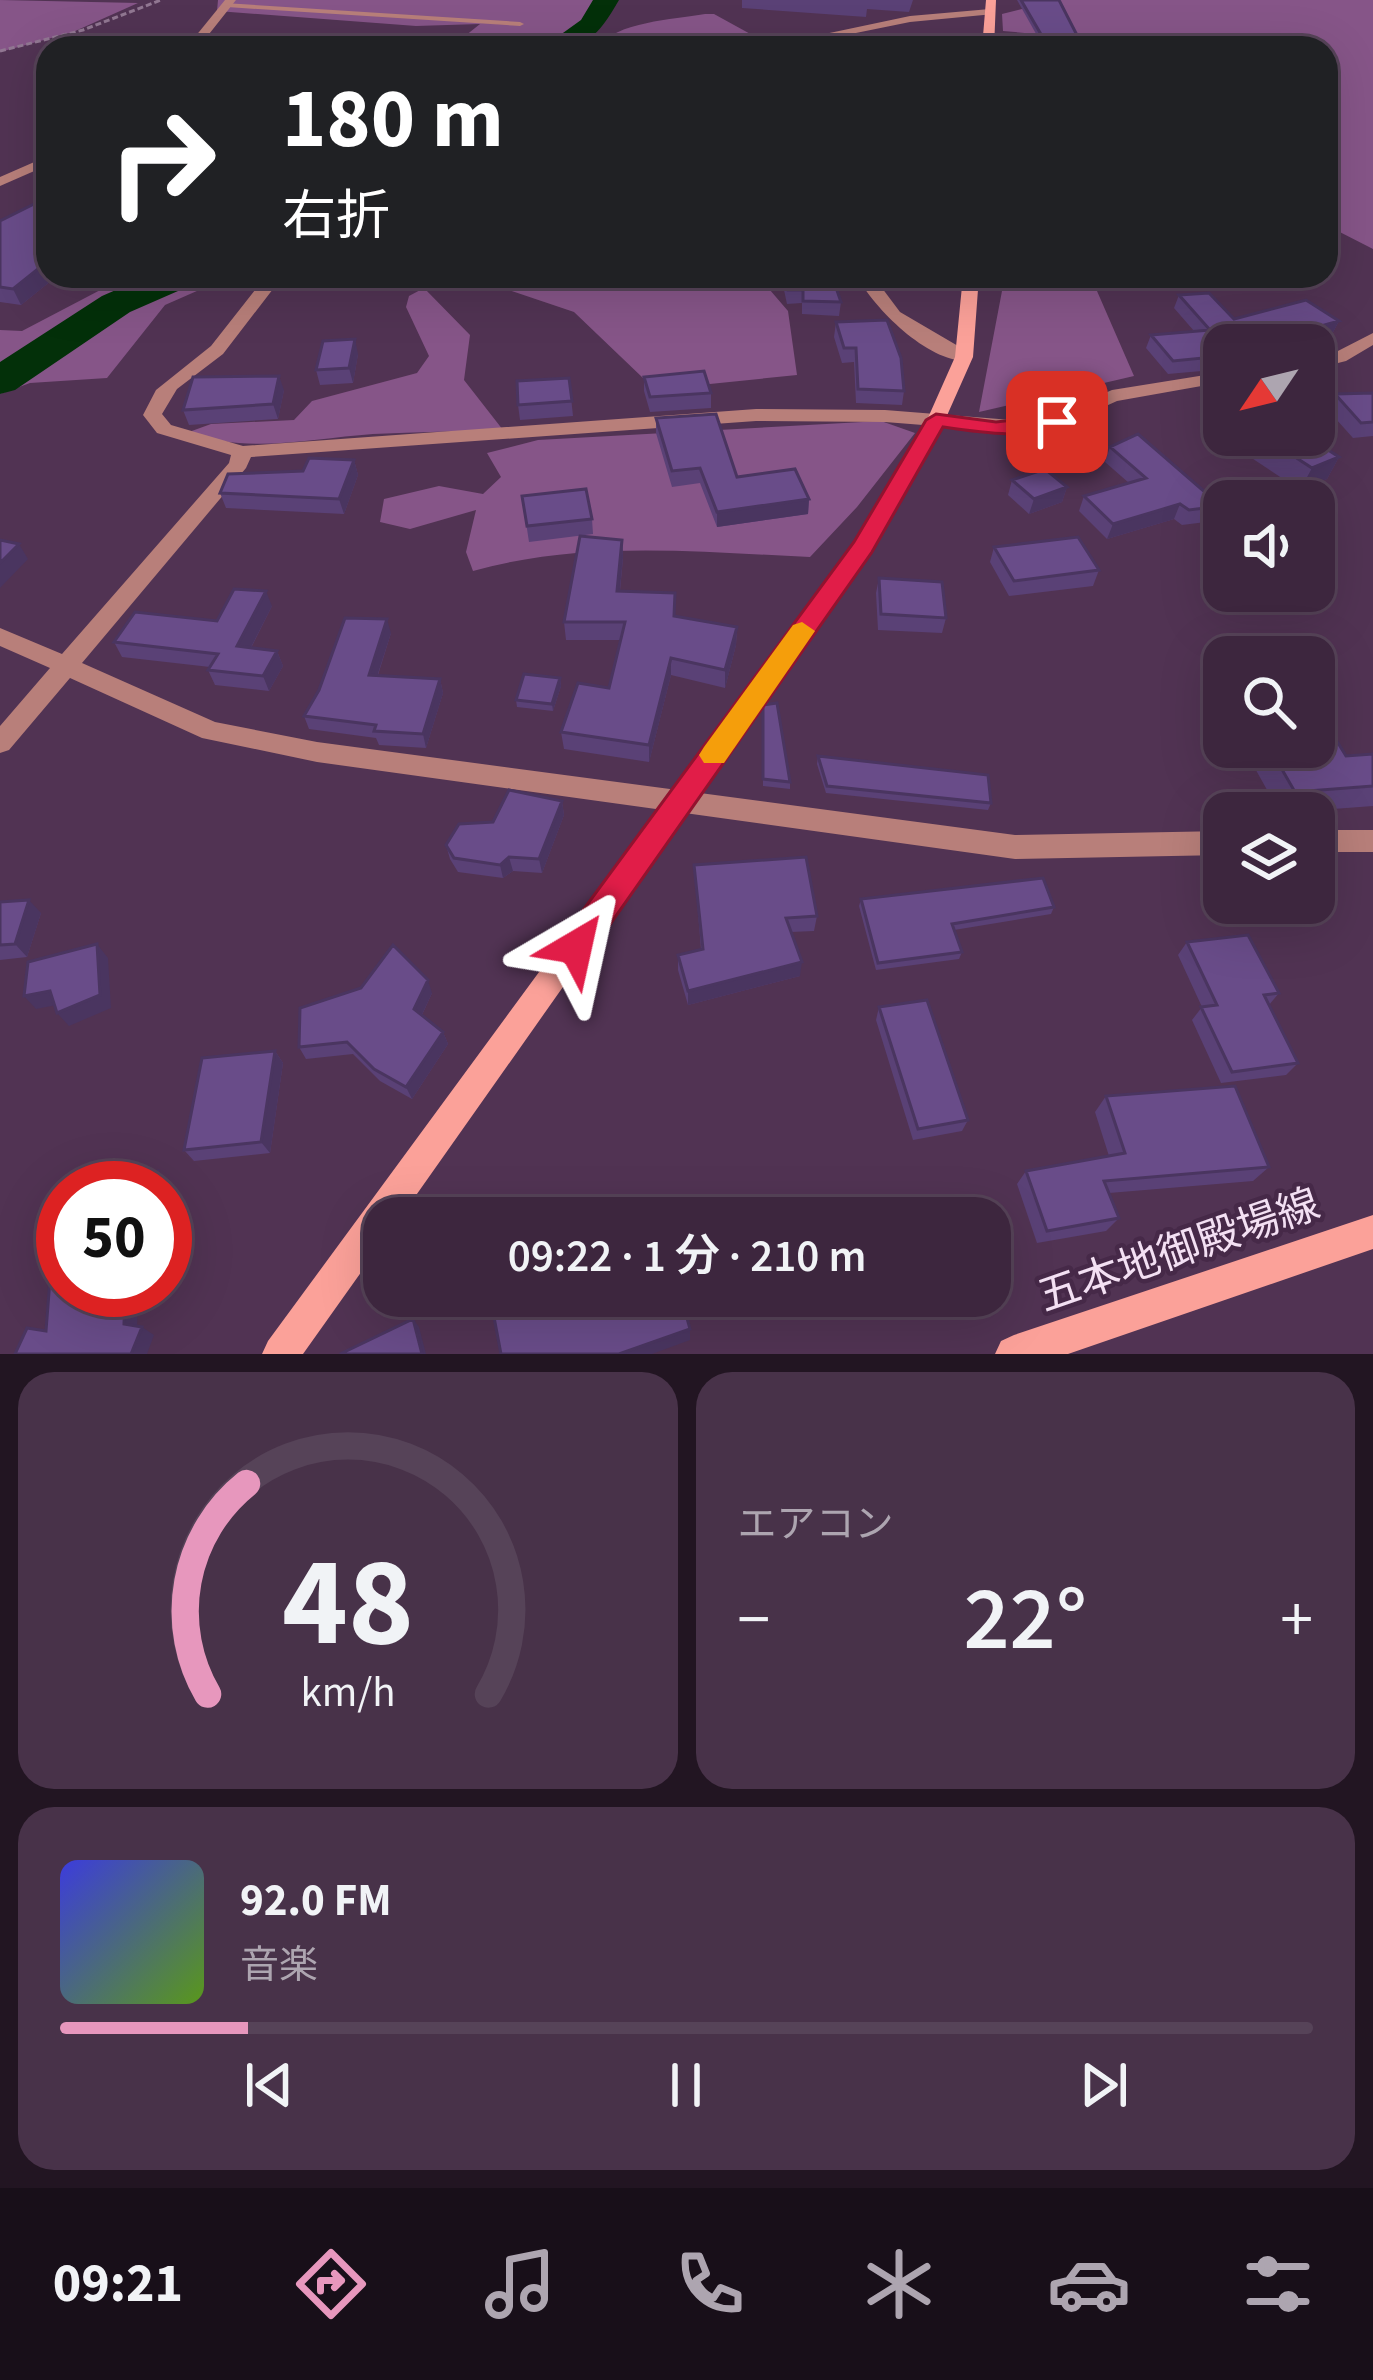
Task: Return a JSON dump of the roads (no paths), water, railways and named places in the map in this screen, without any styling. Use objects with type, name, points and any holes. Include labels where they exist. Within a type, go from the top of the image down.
[{"type":"main road","points":[[989,36],[990,6]]},
{"type":"main road","points":[[280,1354],[863,546],[936,420],[964,357],[970,288]]},
{"type":"main road","name":"五本地御殿場線","points":[[1014,1354],[1373,1232]]},
{"type":"street","points":[[202,36],[229,3]]},
{"type":"street","points":[[825,36],[990,6]]},
{"type":"street","points":[[0,182],[36,166]]},
{"type":"street","points":[[266,288],[217,351],[155,401],[152,415],[164,429],[242,452],[756,415],[936,420],[996,428],[1057,422],[1112,396],[1203,381]]},
{"type":"street","points":[[874,288],[899,323],[964,357]]},
{"type":"street","points":[[1335,358],[1373,338]]},
{"type":"street","points":[[0,743],[211,499],[239,464],[242,452]]},
{"type":"street","points":[[0,636],[211,731],[317,752],[1015,847],[1203,843]]},
{"type":"street","points":[[1335,842],[1373,841]]},
{"type":"lane","points":[[229,3],[520,24]]},
{"type":"waterway","points":[[574,36],[591,25],[606,0]]},
{"type":"waterway","points":[[0,381],[116,304],[153,288]]}]
